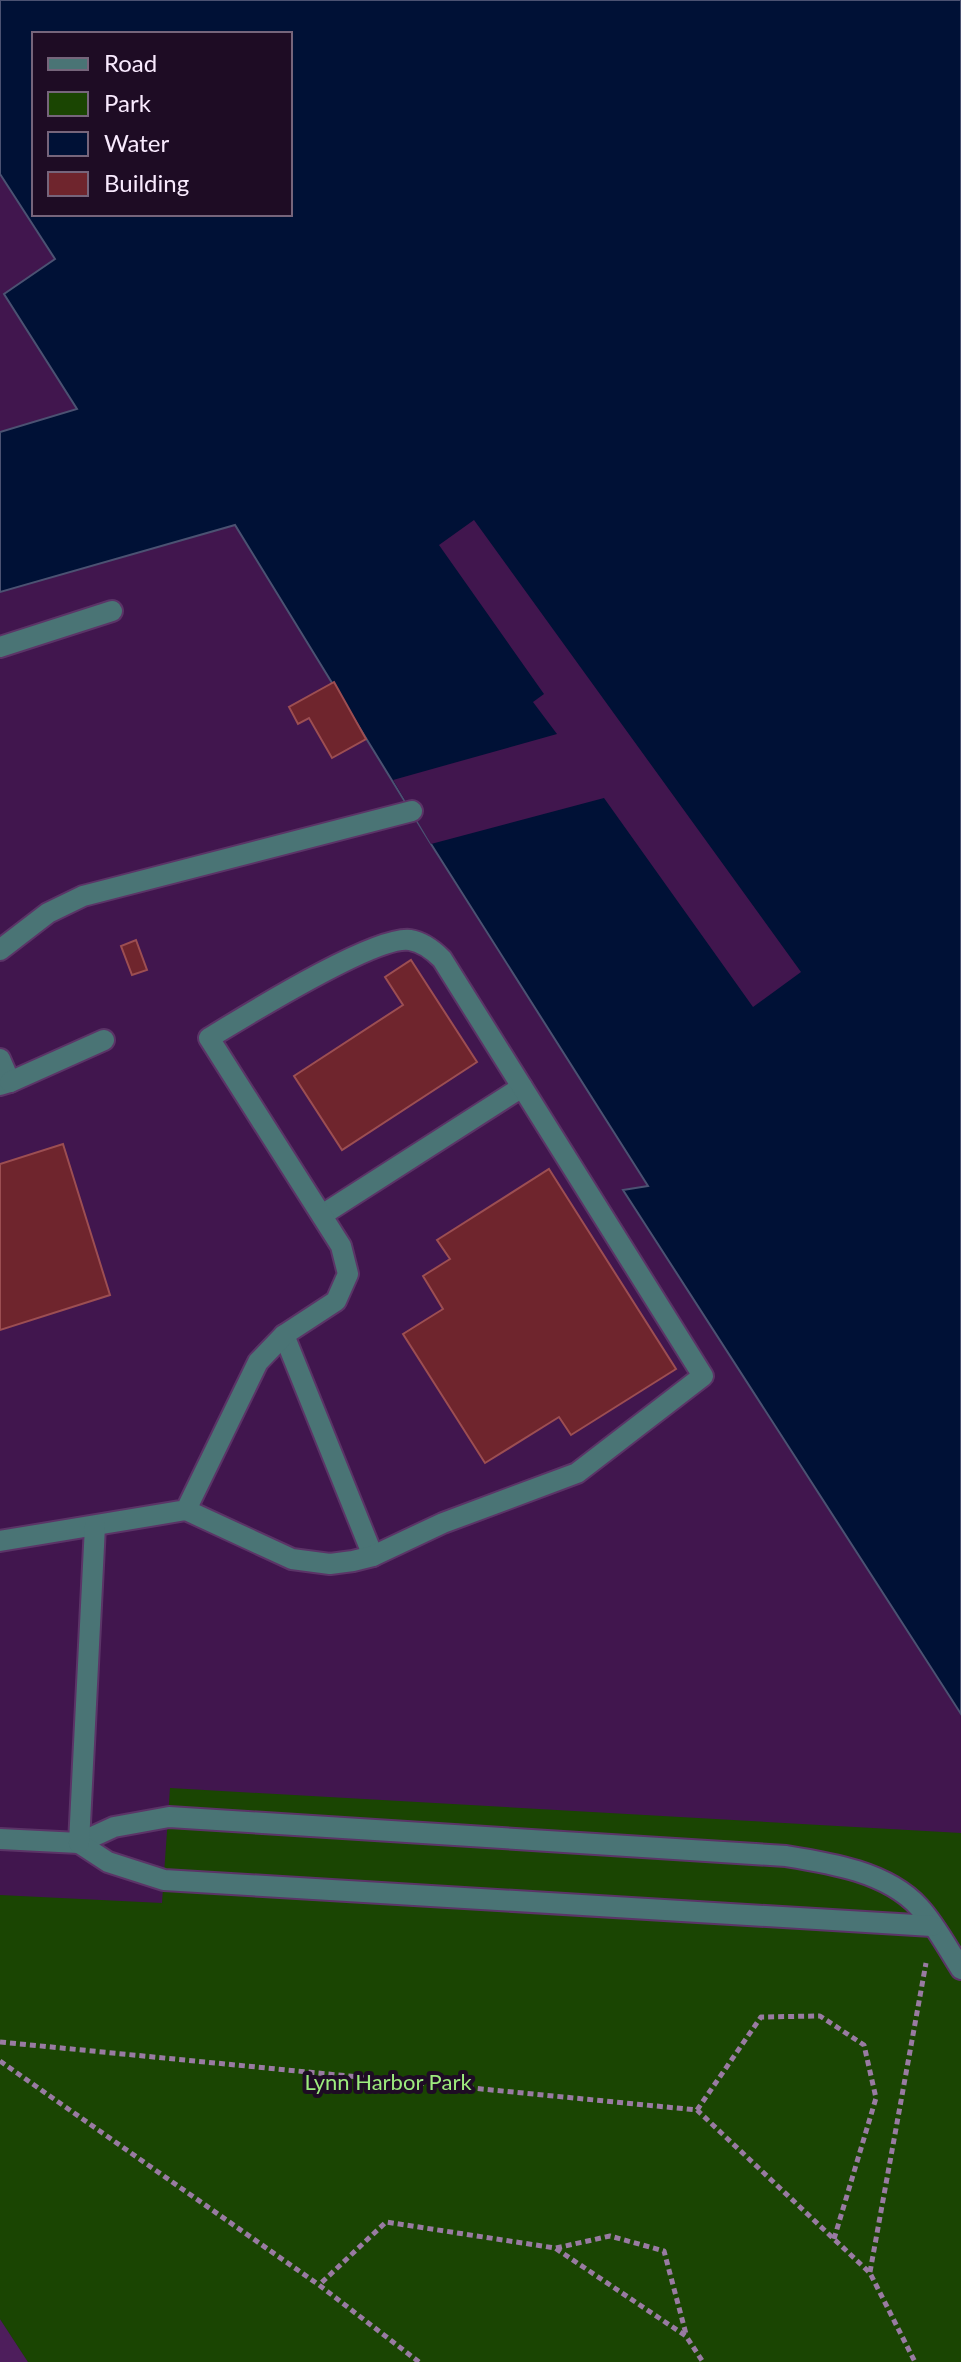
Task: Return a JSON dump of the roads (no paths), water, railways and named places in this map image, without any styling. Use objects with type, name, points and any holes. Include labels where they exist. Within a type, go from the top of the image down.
[{"type":"street","points":[[0,647],[112,611]]},
{"type":"street","points":[[1,943],[48,913],[83,896],[412,811]]},
{"type":"street","points":[[0,1541],[186,1510],[301,1562],[330,1564],[373,1556],[443,1523],[577,1473],[703,1376],[442,959],[423,944],[411,940],[390,942],[286,991],[209,1038],[322,1215],[347,1260],[344,1287],[326,1311],[284,1335],[258,1362],[186,1510]]},
{"type":"street","points":[[0,1059],[5,1084],[104,1040]]},
{"type":"street","points":[[322,1215],[522,1087]]},
{"type":"street","points":[[284,1335],[373,1556]]},
{"type":"street","points":[[79,1843],[95,1526]]},
{"type":"street","points":[[0,1839],[79,1843],[114,1827],[169,1817],[786,1856],[841,1867],[890,1886],[921,1908],[961,1969]]},
{"type":"street","points":[[79,1843],[117,1866],[164,1880],[932,1926]]},
{"type":"water","points":[[0,0],[961,0],[961,1714],[623,1190],[648,1186],[431,844],[235,525],[0,592],[0,432],[77,409],[4,294],[55,259],[0,174]]},
{"type":"park label","name":"Lynn Harbor Park","points":[[388,2082]]}]
